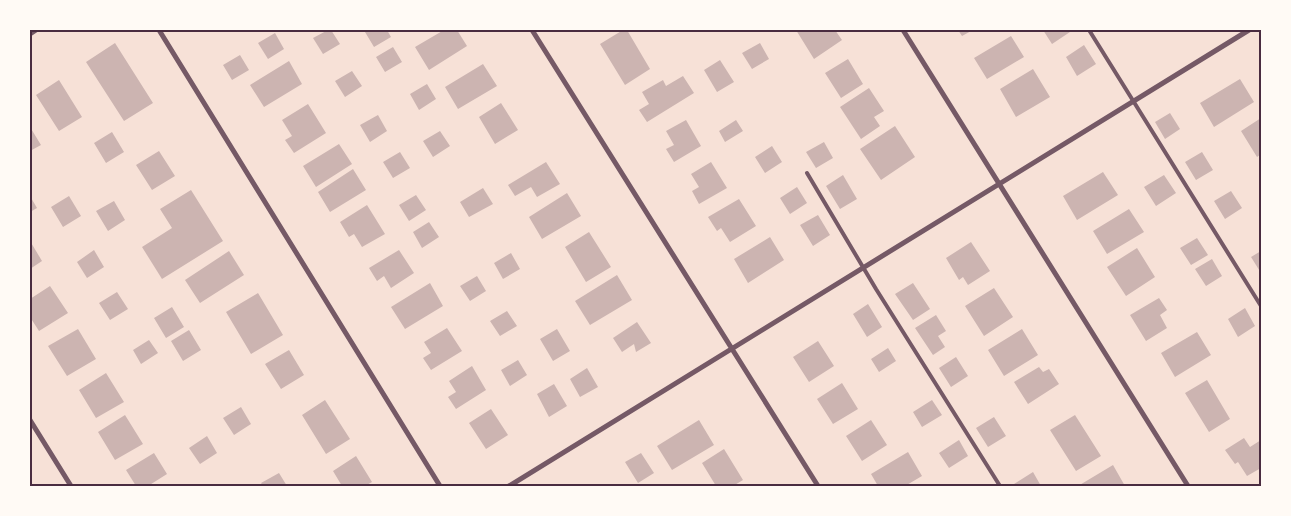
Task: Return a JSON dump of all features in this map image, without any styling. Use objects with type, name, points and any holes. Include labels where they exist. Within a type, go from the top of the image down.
[{"type":"street","points":[[30,34],[36,30]]},
{"type":"street","points":[[159,30],[440,486]]},
{"type":"street","points":[[532,30],[818,486]]},
{"type":"street","points":[[903,30],[1188,486]]},
{"type":"street","points":[[509,486],[1249,30]]},
{"type":"street","points":[[30,420],[71,486]]},
{"type":"lane","points":[[1089,30],[1261,306]]},
{"type":"lane","points":[[807,173],[1000,486]]},
{"type":"building","points":[[331,30],[340,44],[323,54],[313,38]]},
{"type":"building","points":[[368,30],[387,30],[391,37],[374,47],[365,32]]},
{"type":"building","points":[[444,30],[457,30],[467,46],[429,70],[415,47]]},
{"type":"building","points":[[623,30],[627,30],[650,69],[625,85],[600,44]]},
{"type":"building","points":[[796,30],[835,30],[842,40],[814,59]]},
{"type":"building","points":[[958,30],[973,30],[962,36]]},
{"type":"building","points":[[1043,30],[1069,30],[1070,32],[1052,44]]},
{"type":"building","points":[[275,33],[284,49],[268,59],[258,43]]},
{"type":"building","points":[[1011,36],[1024,57],[987,79],[974,58]]},
{"type":"building","points":[[115,43],[153,103],[124,121],[86,62]]},
{"type":"building","points":[[760,43],[769,59],[752,69],[742,53]]},
{"type":"building","points":[[1084,45],[1096,64],[1077,76],[1066,57]]},
{"type":"building","points":[[393,47],[402,62],[385,72],[376,57]]},
{"type":"building","points":[[240,55],[249,70],[232,80],[223,65]]},
{"type":"building","points":[[848,59],[863,84],[841,98],[825,73]]},
{"type":"building","points":[[720,60],[734,82],[717,92],[704,70]]},
{"type":"building","points":[[289,61],[302,84],[264,107],[250,85]]},
{"type":"building","points":[[483,64],[497,86],[458,109],[445,87]]},
{"type":"building","points":[[1033,69],[1050,97],[1016,117],[1000,89]]},
{"type":"building","points":[[352,71],[362,86],[345,97],[335,81]]},
{"type":"building","points":[[683,76],[694,93],[647,122],[639,110],[649,104],[642,92],[663,80],[666,86]]},
{"type":"building","points":[[1240,79],[1254,102],[1214,127],[1200,103]]},
{"type":"building","points":[[59,80],[82,117],[59,131],[36,95]]},
{"type":"building","points":[[427,84],[436,99],[419,110],[410,94]]},
{"type":"building","points":[[869,88],[884,111],[874,117],[880,126],[861,139],[840,107]]},
{"type":"building","points":[[501,103],[518,130],[495,144],[479,117]]},
{"type":"building","points":[[308,104],[326,133],[294,153],[285,140],[292,136],[282,120]]},
{"type":"building","points":[[1170,113],[1180,129],[1165,139],[1155,122]]},
{"type":"building","points":[[378,115],[387,131],[370,142],[360,125]]},
{"type":"building","points":[[1261,118],[1261,154],[1257,157],[1241,131]]},
{"type":"building","points":[[686,120],[701,146],[674,162],[666,149],[674,145],[666,131]]},
{"type":"building","points":[[736,120],[743,131],[725,142],[719,131]]},
{"type":"building","points":[[895,126],[915,157],[881,180],[860,149]]},
{"type":"building","points":[[30,127],[41,145],[30,151]]},
{"type":"building","points":[[440,131],[450,146],[433,157],[423,141]]},
{"type":"building","points":[[112,132],[124,152],[106,163],[94,143]]},
{"type":"building","points":[[824,142],[833,158],[816,168],[806,152]]},
{"type":"building","points":[[339,144],[352,164],[316,187],[303,166]]},
{"type":"building","points":[[772,146],[782,162],[765,173],[755,157]]},
{"type":"building","points":[[159,151],[175,176],[152,190],[136,165]]},
{"type":"building","points":[[400,152],[410,168],[393,178],[383,162]]},
{"type":"building","points":[[1202,152],[1213,170],[1196,180],[1185,162]]},
{"type":"building","points":[[546,162],[560,184],[537,197],[531,187],[515,196],[508,185]]},
{"type":"building","points":[[711,162],[727,188],[699,204],[692,191],[699,187],[691,174]]},
{"type":"building","points":[[353,169],[366,190],[330,212],[318,192]]},
{"type":"building","points":[[1103,172],[1118,195],[1077,220],[1063,196]]},
{"type":"building","points":[[843,175],[857,199],[840,209],[826,186]]},
{"type":"building","points":[[1164,175],[1176,193],[1156,206],[1144,187]]},
{"type":"building","points":[[797,187],[807,203],[790,214],[780,198]]},
{"type":"building","points":[[483,188],[493,204],[469,217],[460,202]]},
{"type":"building","points":[[191,190],[223,241],[162,279],[142,247],[172,228],[160,209]]},
{"type":"building","points":[[1231,191],[1242,208],[1225,219],[1214,201]]},
{"type":"building","points":[[567,193],[581,216],[542,239],[529,217]]},
{"type":"building","points":[[416,195],[426,210],[409,221],[399,205]]},
{"type":"building","points":[[30,196],[37,208],[30,212]]},
{"type":"building","points":[[69,196],[81,216],[63,227],[51,207]]},
{"type":"building","points":[[739,199],[756,226],[730,242],[721,228],[717,231],[708,217]]},
{"type":"building","points":[[114,201],[125,220],[108,231],[96,211]]},
{"type":"building","points":[[367,205],[385,234],[362,247],[354,234],[349,237],[340,222]]},
{"type":"building","points":[[1129,209],[1144,232],[1107,254],[1093,231]]},
{"type":"building","points":[[818,215],[830,235],[813,246],[800,225]]},
{"type":"building","points":[[429,222],[439,237],[422,248],[413,232]]},
{"type":"building","points":[[589,232],[611,267],[586,282],[565,247]]},
{"type":"building","points":[[770,237],[784,260],[748,283],[734,259]]},
{"type":"building","points":[[1197,238],[1208,255],[1191,265],[1180,248]]},
{"type":"building","points":[[30,241],[42,261],[30,269]]},
{"type":"building","points":[[971,242],[990,271],[968,285],[963,277],[959,280],[946,258]]},
{"type":"building","points":[[1137,248],[1155,277],[1126,296],[1107,267]]},
{"type":"building","points":[[94,250],[104,267],[87,278],[77,262]]},
{"type":"building","points":[[399,250],[414,273],[391,288],[384,276],[377,281],[369,268]]},
{"type":"building","points":[[229,251],[244,275],[200,303],[185,280]]},
{"type":"building","points":[[1261,251],[1261,273],[1251,257]]},
{"type":"building","points":[[511,253],[520,269],[503,279],[494,263]]},
{"type":"building","points":[[1212,259],[1222,276],[1206,286],[1195,269]]},
{"type":"building","points":[[617,275],[632,300],[590,325],[575,301]]},
{"type":"building","points":[[477,276],[486,291],[470,301],[460,286]]},
{"type":"building","points":[[430,283],[443,306],[405,329],[391,307]]},
{"type":"building","points":[[913,283],[930,309],[913,320],[895,294]]},
{"type":"building","points":[[50,286],[68,313],[39,331],[30,317],[30,299]]},
{"type":"building","points":[[994,288],[1013,317],[984,336],[965,306]]},
{"type":"building","points":[[117,292],[128,309],[110,320],[99,303]]},
{"type":"building","points":[[258,293],[283,335],[251,354],[226,312]]},
{"type":"building","points":[[1159,298],[1167,310],[1160,315],[1167,328],[1146,341],[1130,315]]},
{"type":"building","points":[[868,304],[882,327],[867,337],[853,314]]},
{"type":"building","points":[[172,307],[184,327],[166,338],[154,318]]},
{"type":"building","points":[[1245,308],[1255,326],[1238,337],[1228,319]]},
{"type":"building","points":[[507,311],[517,326],[500,336],[490,321]]},
{"type":"building","points":[[936,315],[946,331],[938,336],[945,347],[933,355],[915,328]]},
{"type":"building","points":[[637,322],[651,343],[636,352],[634,344],[622,352],[613,338]]},
{"type":"building","points":[[447,328],[462,351],[431,370],[423,358],[431,353],[424,342]]},
{"type":"building","points":[[78,329],[96,359],[67,376],[48,346]]},
{"type":"building","points":[[557,329],[570,351],[553,361],[540,339]]},
{"type":"building","points":[[1022,329],[1038,355],[1004,376],[988,350]]},
{"type":"building","points":[[189,330],[201,350],[183,361],[171,341]]},
{"type":"building","points":[[1197,332],[1211,355],[1175,377],[1161,353]]},
{"type":"building","points":[[149,340],[158,353],[141,364],[133,350]]},
{"type":"building","points":[[818,341],[834,366],[809,382],[793,357]]},
{"type":"building","points":[[888,348],[896,361],[879,372],[871,359]]},
{"type":"building","points":[[289,350],[304,375],[281,389],[265,364]]},
{"type":"building","points":[[956,357],[968,376],[951,387],[939,368]]},
{"type":"building","points":[[518,360],[527,375],[510,386],[501,370]]},
{"type":"building","points":[[472,366],[486,390],[456,409],[448,397],[456,392],[449,381]]},
{"type":"building","points":[[1039,367],[1043,372],[1049,369],[1059,384],[1028,404],[1014,382]]},
{"type":"building","points":[[587,368],[598,387],[580,397],[570,379]]},
{"type":"building","points":[[106,373],[124,402],[96,418],[79,390]]},
{"type":"building","points":[[1207,380],[1230,419],[1209,432],[1185,393]]},
{"type":"building","points":[[842,383],[858,409],[833,424],[817,399]]},
{"type":"building","points":[[554,384],[567,406],[549,417],[537,394]]},
{"type":"building","points":[[325,400],[350,439],[326,454],[302,415]]},
{"type":"building","points":[[932,400],[942,415],[922,427],[913,412]]},
{"type":"building","points":[[241,407],[251,424],[234,435],[223,418]]},
{"type":"building","points":[[491,409],[508,435],[486,449],[469,423]]},
{"type":"building","points":[[125,415],[143,444],[115,460],[98,432]]},
{"type":"building","points":[[1075,415],[1101,456],[1076,471],[1050,430]]},
{"type":"building","points":[[994,417],[1006,436],[988,447],[976,428]]},
{"type":"building","points":[[699,420],[714,445],[672,470],[657,446]]},
{"type":"building","points":[[871,420],[887,445],[862,461],[846,436]]},
{"type":"building","points":[[207,436],[217,453],[200,464],[189,448]]},
{"type":"building","points":[[1244,438],[1250,447],[1261,440],[1261,468],[1247,476],[1238,462],[1235,464],[1225,450]]},
{"type":"building","points":[[959,440],[968,456],[949,468],[939,453]]},
{"type":"building","points":[[724,449],[743,480],[733,486],[716,486],[702,463]]},
{"type":"building","points":[[908,452],[922,476],[905,486],[878,486],[871,474]]},
{"type":"building","points":[[154,453],[167,474],[148,486],[136,486],[126,470]]},
{"type":"building","points":[[641,453],[654,473],[638,483],[625,462]]},
{"type":"building","points":[[356,456],[372,482],[365,486],[342,486],[333,471]]},
{"type":"building","points":[[1113,465],[1125,486],[1078,486]]},
{"type":"building","points":[[1033,472],[1041,486],[1016,486],[1014,484]]},
{"type":"building","points":[[279,473],[287,486],[263,486],[261,483]]}]
